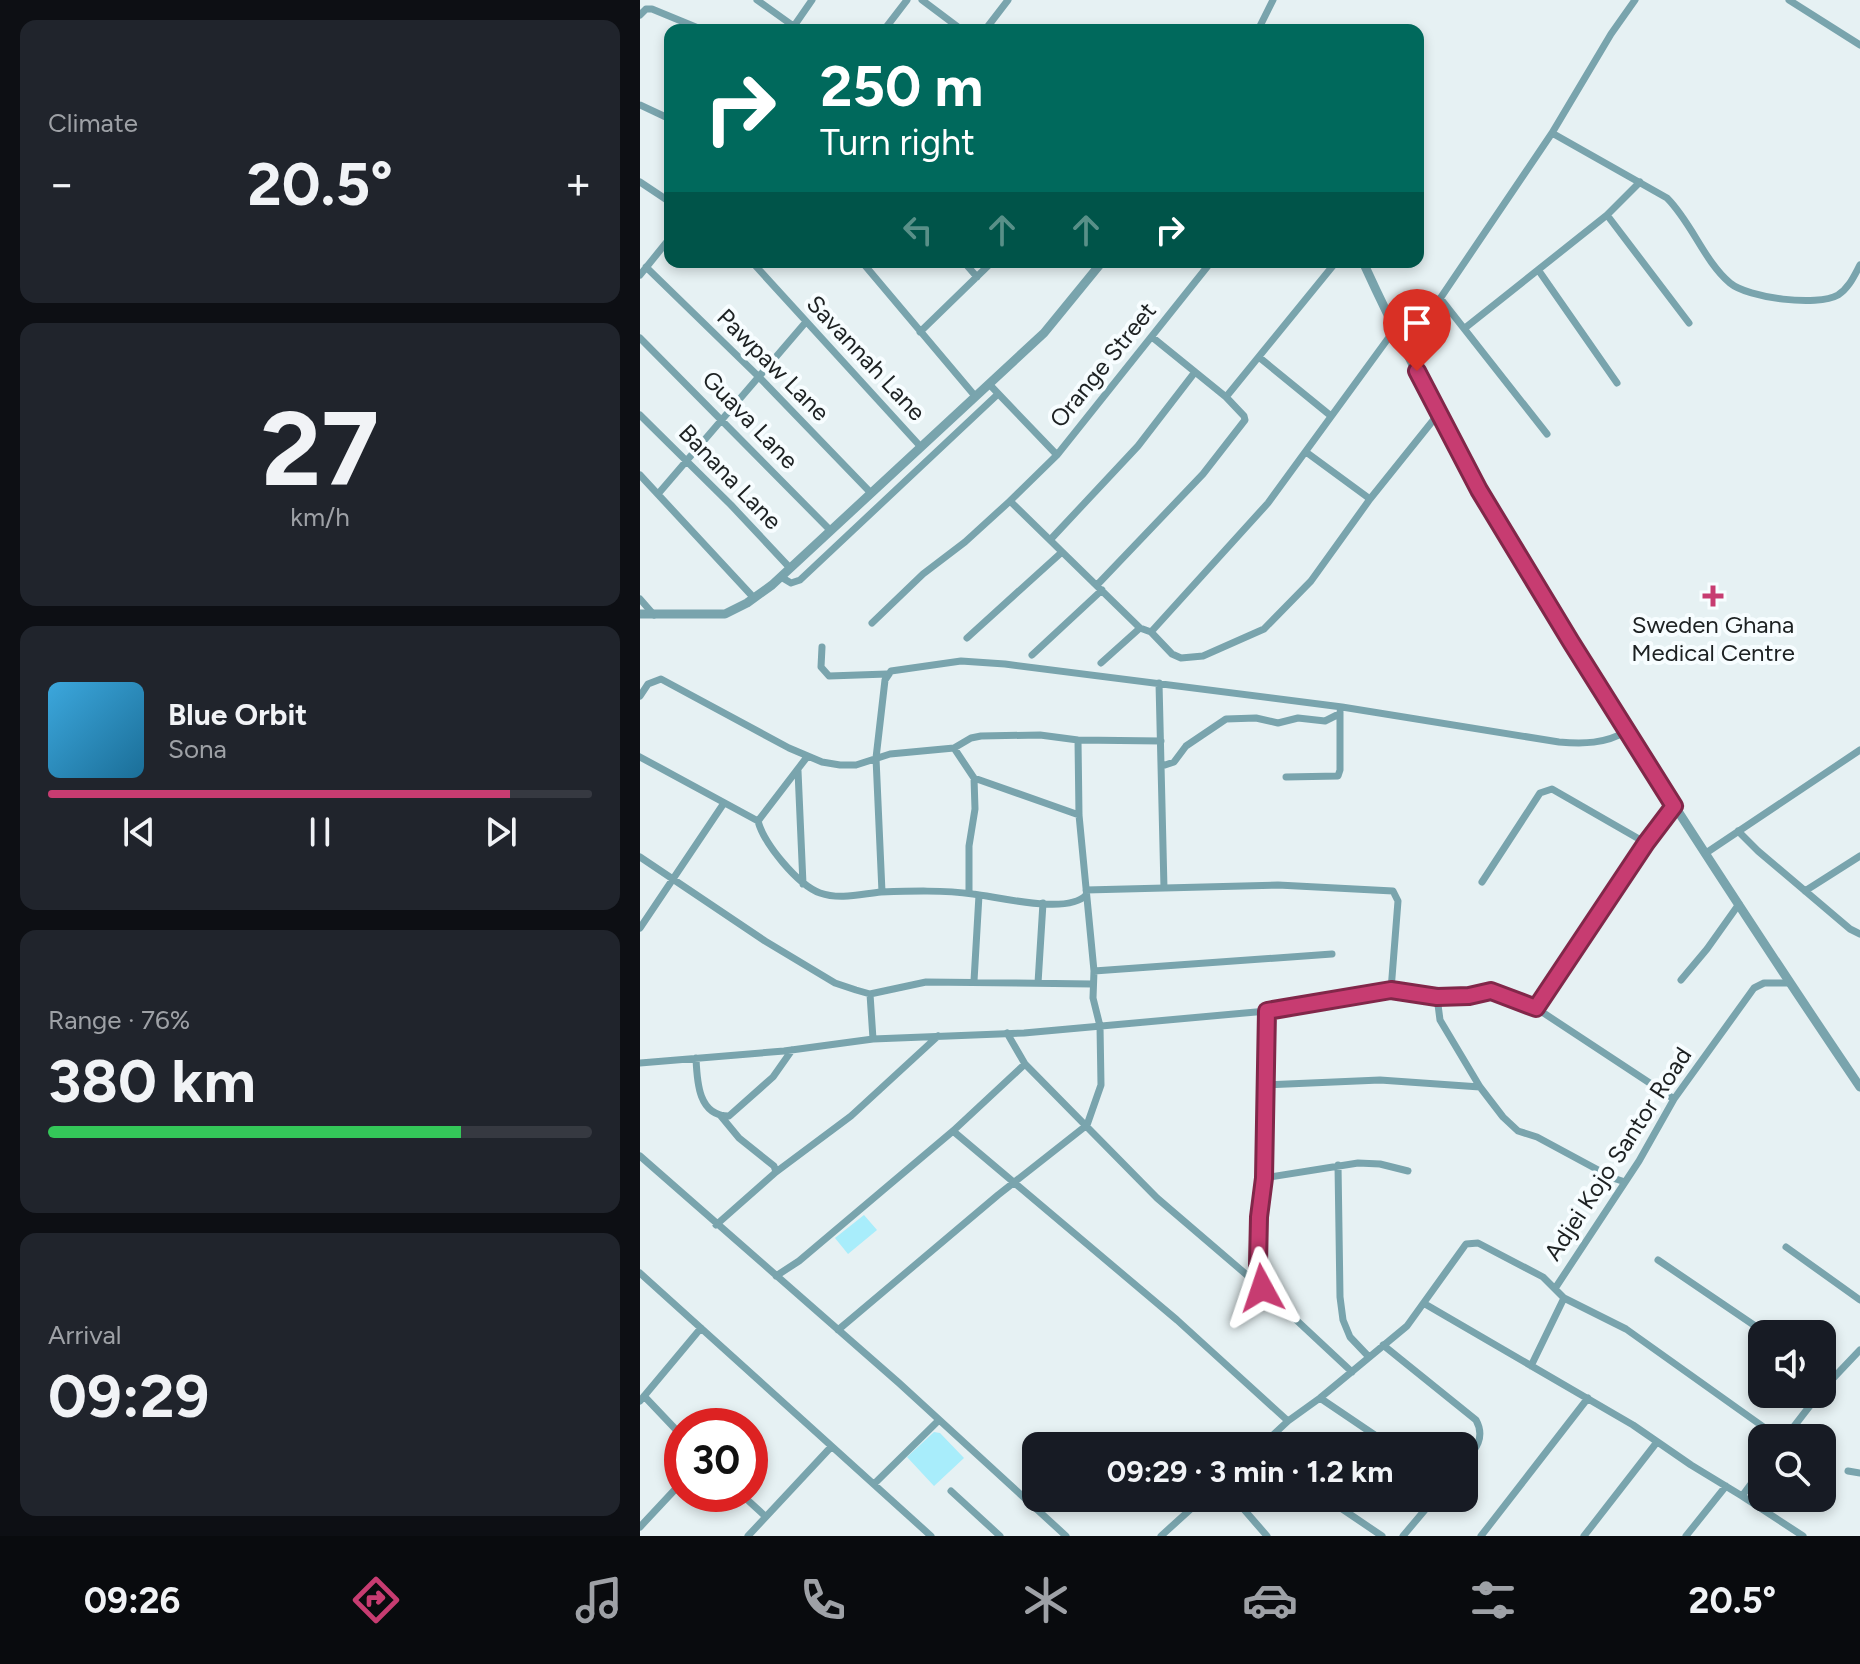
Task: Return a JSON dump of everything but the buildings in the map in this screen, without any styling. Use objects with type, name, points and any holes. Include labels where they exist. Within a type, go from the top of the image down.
[{"type":"street","points":[[757,0],[790,24]]},
{"type":"street","points":[[798,24],[812,0]]},
{"type":"street","points":[[889,24],[907,0]]},
{"type":"street","points":[[922,0],[954,24]]},
{"type":"street","points":[[990,24],[1008,0]]},
{"type":"street","points":[[1261,24],[1273,0]]},
{"type":"street","points":[[1406,349],[1552,133],[1635,0]]},
{"type":"street","points":[[1789,0],[1860,45]]},
{"type":"street","points":[[640,15],[646,9],[652,9],[688,24]]},
{"type":"street","points":[[640,105],[664,116]]},
{"type":"street","points":[[1552,133],[1667,198],[1680,211],[1721,274],[1732,285],[1743,290],[1785,299],[1826,299],[1849,286],[1860,265]]},
{"type":"street","points":[[640,182],[664,198]]},
{"type":"street","points":[[1465,328],[1607,215],[1640,182]]},
{"type":"street","points":[[1607,215],[1689,323]]},
{"type":"street","points":[[640,275],[664,245]]},
{"type":"street","name":"Pawpaw Lane","points":[[646,267],[759,377],[870,492]]},
{"type":"street","name":"Savannah Lane","points":[[757,268],[920,446]]},
{"type":"street","points":[[867,268],[975,396]]},
{"type":"street","points":[[969,268],[977,277]]},
{"type":"street","points":[[920,332],[986,268]]},
{"type":"street","points":[[640,614],[725,614],[754,598],[781,577],[1044,333],[1097,268]]},
{"type":"street","name":"Orange Street","points":[[872,623],[923,574],[965,542],[1057,455],[1205,268]]},
{"type":"street","points":[[1226,397],[1331,268]]},
{"type":"street","points":[[1366,268],[1479,490],[1674,806],[1860,1087]]},
{"type":"street","points":[[1539,271],[1617,383]]},
{"type":"street","points":[[1440,298],[1547,434]]},
{"type":"street","points":[[658,494],[805,323]]},
{"type":"street","points":[[1151,632],[1268,503],[1395,329]]},
{"type":"street","points":[[1032,655],[1100,587],[1203,474],[1245,420],[1226,397],[1152,337]]},
{"type":"street","name":"Guava Lane","points":[[640,338],[830,530]]},
{"type":"street","points":[[1260,358],[1331,416]]},
{"type":"street","points":[[1050,540],[1138,446],[1195,372]]},
{"type":"street","points":[[989,384],[1057,455]]},
{"type":"street","points":[[781,577],[791,583],[800,580],[998,394]]},
{"type":"street","points":[[1010,501],[1140,628],[1151,632],[1172,654],[1181,658],[1203,656],[1264,629],[1311,581],[1370,499],[1439,413]]},
{"type":"street","name":"Banana Lane","points":[[640,415],[790,568]]},
{"type":"street","points":[[1306,452],[1370,499]]},
{"type":"street","points":[[640,475],[754,598]]},
{"type":"street","points":[[967,638],[1062,552]]},
{"type":"street","points":[[640,599],[654,615]]},
{"type":"street","points":[[1101,663],[1140,628]]},
{"type":"street","points":[[822,647],[821,667],[829,676],[887,674],[961,661],[1005,664],[1159,683],[1559,742],[1582,744],[1605,741],[1627,731]]},
{"type":"street","points":[[882,892],[876,758],[887,674]]},
{"type":"street","points":[[640,696],[648,684],[661,679],[807,757],[840,765],[954,748],[981,736],[1040,735],[1078,740],[1161,741]]},
{"type":"street","points":[[1159,683],[1164,888]]},
{"type":"street","points":[[1162,766],[1174,762],[1186,746],[1226,719],[1256,718],[1278,723],[1298,718],[1325,721],[1340,710]]},
{"type":"street","points":[[1286,777],[1338,776],[1340,710]]},
{"type":"street","points":[[838,1330],[998,1195],[1087,1125],[1101,1085],[1100,1026],[1092,984],[1094,971],[1079,815],[1078,740]]},
{"type":"street","points":[[954,748],[974,778],[969,893]]},
{"type":"street","points":[[1706,853],[1860,750]]},
{"type":"street","points":[[640,757],[758,821],[767,840],[803,884],[830,895],[969,893],[1043,903],[1073,903],[1086,892],[1164,888],[1278,885],[1393,891],[1398,901],[1391,990]]},
{"type":"street","points":[[758,821],[807,757]]},
{"type":"street","points":[[798,771],[803,884]]},
{"type":"street","points":[[974,778],[1079,815]]},
{"type":"street","points":[[1482,882],[1540,793],[1546,789],[1552,789],[1646,843]]},
{"type":"street","points":[[640,928],[724,803]]},
{"type":"street","points":[[1536,1008],[1674,806]]},
{"type":"street","points":[[1738,831],[1850,929],[1860,934]]},
{"type":"street","points":[[1805,891],[1860,856]]},
{"type":"street","points":[[640,857],[805,966],[835,983],[870,994],[926,982],[1092,984]]},
{"type":"street","points":[[974,981],[979,895]]},
{"type":"street","points":[[1038,983],[1043,903]]},
{"type":"street","points":[[1681,980],[1739,904]]},
{"type":"street","points":[[1094,971],[1332,954]]},
{"type":"street","name":"Adjei Kojo Santor Road","points":[[1276,1432],[1407,1326],[1466,1244],[1478,1243],[1556,1287],[1625,1182],[1674,1099],[1754,988],[1764,983],[1789,983]]},
{"type":"street","points":[[640,1063],[792,1050],[873,1039],[1007,1033],[1267,1011],[1391,990],[1437,997],[1469,996],[1491,991],[1536,1008],[1674,1099]]},
{"type":"street","points":[[870,994],[873,1039]]},
{"type":"street","points":[[1437,997],[1440,1020],[1480,1087],[1503,1117],[1518,1131],[1537,1137],[1625,1182]]},
{"type":"street","points":[[1262,1288],[1258,1264],[1264,1178],[1267,1011]]},
{"type":"street","points":[[1007,1033],[1025,1064],[1157,1198],[1262,1288],[1352,1372]]},
{"type":"street","points":[[716,1225],[776,1172],[851,1116],[938,1036]]},
{"type":"street","points":[[720,1115],[729,1116],[773,1077],[792,1050]]},
{"type":"street","points":[[696,1058],[701,1098],[739,1138],[774,1166],[776,1172]]},
{"type":"street","points":[[776,1276],[799,1261],[953,1131],[1025,1064]]},
{"type":"street","points":[[1265,1085],[1380,1080],[1480,1087]]},
{"type":"street","points":[[953,1131],[1177,1320],[1288,1421]]},
{"type":"street","points":[[640,1156],[1066,1536]]},
{"type":"street","points":[[1264,1178],[1358,1163],[1380,1164],[1408,1171]]},
{"type":"street","points":[[1338,1165],[1343,1320],[1350,1337],[1369,1357]]},
{"type":"street","points":[[1786,1247],[1860,1300]]},
{"type":"street","points":[[1658,1260],[1748,1321]]},
{"type":"street","points":[[640,1273],[931,1536]]},
{"type":"street","points":[[1556,1287],[1564,1298],[1626,1329],[1762,1424]]},
{"type":"street","points":[[1531,1366],[1564,1298]]},
{"type":"street","points":[[1425,1304],[1588,1398],[1803,1536]]},
{"type":"street","points":[[664,1419],[642,1398],[701,1328]]},
{"type":"street","points":[[1383,1345],[1476,1420],[1480,1427],[1478,1444]]},
{"type":"street","points":[[1836,1373],[1860,1350]]},
{"type":"street","points":[[1320,1398],[1370,1432]]},
{"type":"street","points":[[1481,1536],[1588,1398]]},
{"type":"street","points":[[1794,1424],[1807,1408]]},
{"type":"street","points":[[874,1484],[938,1421]]},
{"type":"street","points":[[1584,1536],[1657,1442]]},
{"type":"street","points":[[748,1536],[831,1447]]},
{"type":"street","points":[[1848,1471],[1860,1473]]},
{"type":"street","points":[[1686,1536],[1726,1486]]},
{"type":"street","points":[[1742,1496],[1748,1488]]},
{"type":"street","points":[[951,1491],[1000,1536]]},
{"type":"street","points":[[640,1527],[664,1501]]},
{"type":"street","points":[[761,1512],[765,1516]]},
{"type":"street","points":[[1163,1535],[1188,1512]]},
{"type":"street","points":[[1246,1512],[1267,1536]]},
{"type":"street","points":[[1347,1512],[1382,1536]]},
{"type":"street","points":[[1403,1536],[1423,1512]]},
{"type":"shaded area","points":[[864,1215],[877,1230],[848,1254],[835,1238]]},
{"type":"shaded area","points":[[934,1432],[940,1433],[964,1458],[934,1486],[907,1457]]},
{"type":"place","name":"Sweden Ghana Medical Centre","points":[[1713,596]]},
{"type":"route","points":[[1262,1288],[1258,1264],[1264,1178],[1267,1011],[1391,990],[1437,997],[1469,996],[1491,991],[1536,1008],[1674,806],[1479,490],[1417,371]]}]
